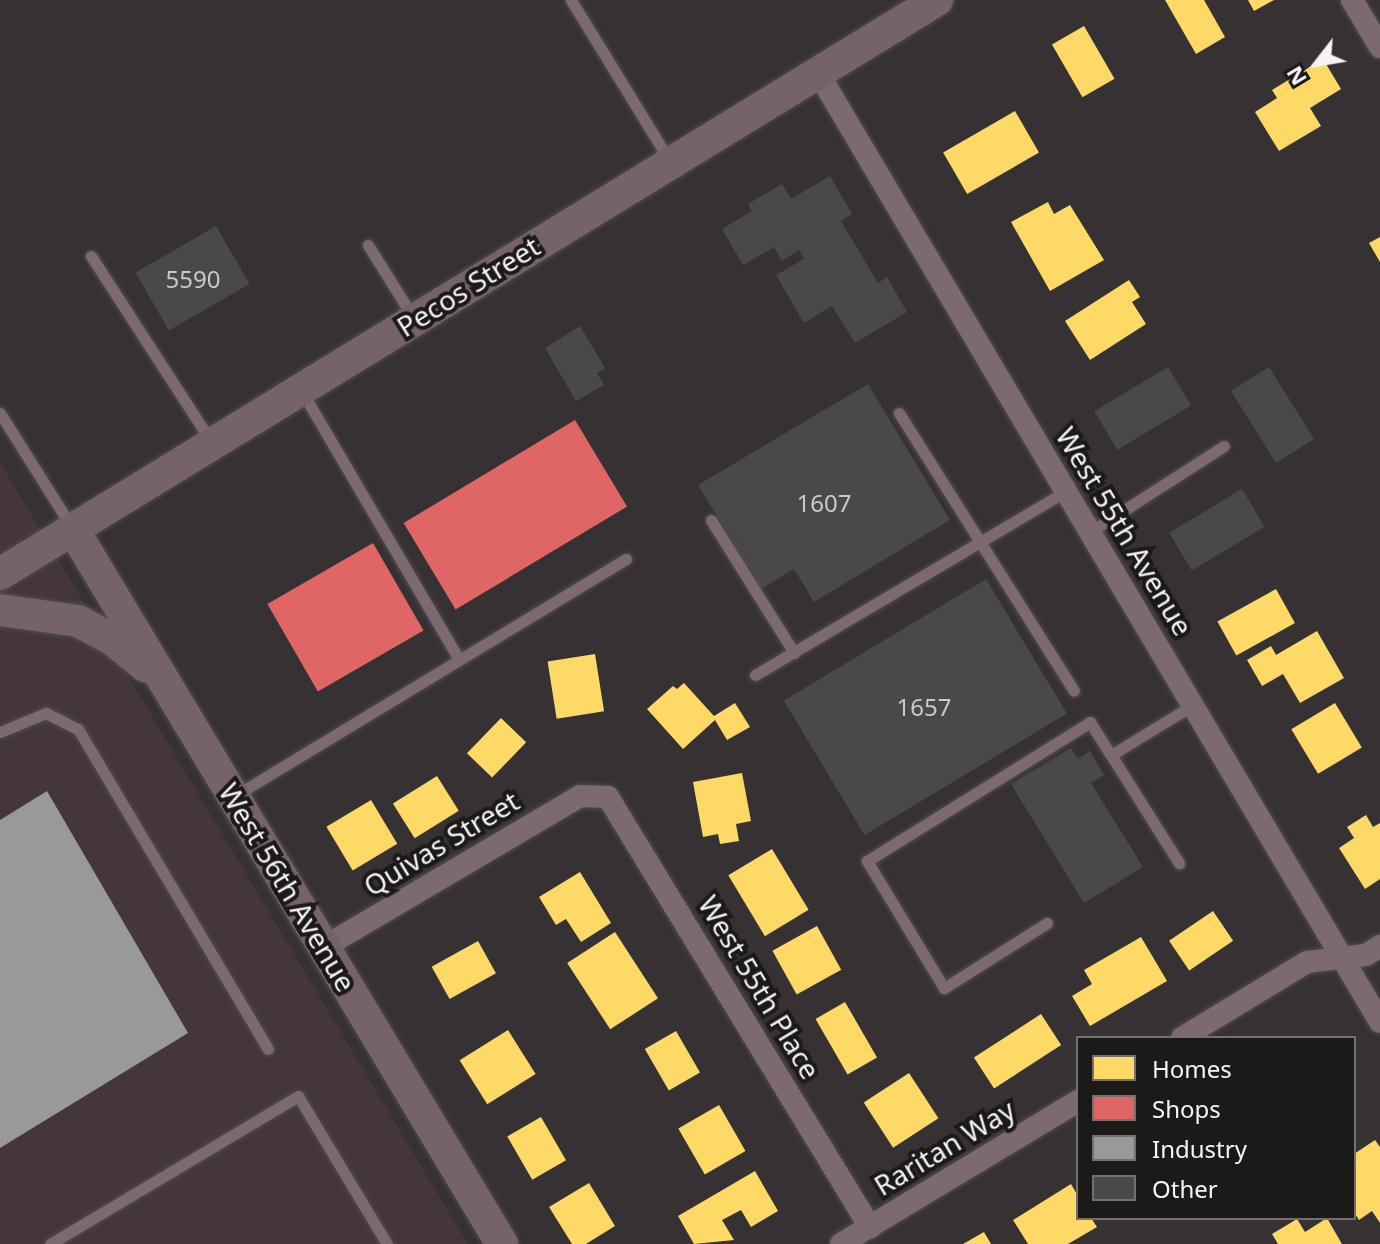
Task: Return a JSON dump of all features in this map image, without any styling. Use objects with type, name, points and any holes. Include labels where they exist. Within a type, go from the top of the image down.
[{"type":"main road","name":"Pecos Street","points":[[0,574],[669,160],[937,0]]},
{"type":"main road","name":"West 56th Avenue","points":[[74,531],[502,1244]]},
{"type":"main road","points":[[0,610],[78,621],[112,639],[166,684]]},
{"type":"street","points":[[1352,0],[1380,47]]},
{"type":"street","name":"West 55th Avenue","points":[[817,71],[1380,1022]]},
{"type":"street","name":"Quivas Street","points":[[324,947],[589,792]]},
{"type":"street","name":"West 55th Place","points":[[589,792],[608,797],[615,804],[870,1227]]},
{"type":"street","points":[[1185,1036],[1307,962],[1343,958],[1380,946]]},
{"type":"street","name":"Raritan Way","points":[[841,1244],[1076,1102]]},
{"type":"lane","points":[[571,0],[669,160]]},
{"type":"lane","points":[[368,245],[414,319]]},
{"type":"lane","points":[[91,256],[213,444]]},
{"type":"lane","points":[[301,389],[459,659]]},
{"type":"lane","points":[[0,413],[74,531]]},
{"type":"lane","points":[[899,413],[983,540],[1074,691]]},
{"type":"lane","points":[[1090,532],[1224,446]]},
{"type":"lane","points":[[755,675],[1066,491]]},
{"type":"lane","points":[[711,520],[794,653]]},
{"type":"lane","points":[[234,796],[626,559]]},
{"type":"lane","points":[[1111,755],[1193,705]]},
{"type":"lane","points":[[0,732],[46,713],[78,729],[268,1049]]},
{"type":"lane","points":[[1047,923],[944,988],[867,861],[1090,722],[1179,863]]},
{"type":"lane","points":[[50,1244],[298,1096],[387,1244]]},
{"type":"shaded area","points":[[0,462],[468,1244],[0,1244]]},
{"type":"building: Homes","points":[[1165,0],[1204,0],[1225,37],[1196,54]]},
{"type":"building: Homes","points":[[1248,0],[1274,0],[1254,11]]},
{"type":"building: Homes","points":[[1084,26],[1114,79],[1082,97],[1052,44]]},
{"type":"building: Homes","points":[[1323,59],[1341,89],[1310,108],[1321,126],[1279,151],[1255,112],[1277,98],[1272,90]]},
{"type":"building: Homes","points":[[1015,111],[1039,153],[967,194],[943,152]]},
{"type":"building: Homes","points":[[1048,202],[1054,214],[1070,205],[1104,260],[1050,291],[1011,222]]},
{"type":"building: Homes","points":[[1380,237],[1380,262],[1369,243]]},
{"type":"building: Homes","points":[[1129,280],[1140,297],[1132,302],[1146,324],[1090,360],[1065,321]]},
{"type":"building: Homes","points":[[1276,589],[1295,623],[1236,656],[1217,621]]},
{"type":"building: Homes","points":[[1317,631],[1344,678],[1300,703],[1283,674],[1262,686],[1247,660],[1271,646],[1276,655]]},
{"type":"building: Homes","points":[[595,654],[604,711],[557,719],[548,662]]},
{"type":"building: Homes","points":[[684,683],[714,716],[735,703],[750,727],[727,740],[715,720],[683,749],[647,709],[673,686],[677,689]]},
{"type":"building: Homes","points":[[1335,703],[1362,748],[1318,774],[1291,729]]},
{"type":"building: Homes","points":[[501,718],[526,742],[492,778],[467,753]]},
{"type":"building: Homes","points":[[742,773],[751,821],[736,824],[739,841],[720,844],[718,834],[703,837],[693,782]]},
{"type":"building: Homes","points":[[437,776],[459,811],[415,838],[393,804]]},
{"type":"building: Homes","points":[[371,800],[397,844],[353,870],[326,827]]},
{"type":"building: Homes","points":[[1366,815],[1373,827],[1380,823],[1380,879],[1365,889],[1339,848],[1354,838],[1347,827]]},
{"type":"building: Homes","points":[[772,849],[809,910],[765,936],[728,875]]},
{"type":"building: Homes","points":[[580,872],[611,923],[581,942],[566,919],[556,925],[539,897]]},
{"type":"building: Homes","points":[[1213,911],[1233,941],[1189,970],[1169,941]]},
{"type":"building: Homes","points":[[817,926],[841,970],[797,994],[772,951]]},
{"type":"building: Homes","points":[[615,932],[658,998],[610,1029],[567,963]]},
{"type":"building: Homes","points":[[1141,937],[1167,981],[1090,1026],[1072,996],[1092,984],[1084,970]]},
{"type":"building: Homes","points":[[478,941],[496,973],[450,999],[432,967]]},
{"type":"building: Homes","points":[[845,1002],[877,1057],[848,1074],[816,1019]]},
{"type":"building: Homes","points":[[1041,1014],[1061,1045],[994,1089],[974,1058]]},
{"type":"building: Homes","points":[[508,1030],[536,1074],[487,1104],[460,1060]]},
{"type":"building: Homes","points":[[676,1031],[700,1073],[669,1091],[645,1049]]},
{"type":"building: Homes","points":[[909,1073],[938,1118],[893,1148],[864,1102]]},
{"type":"building: Homes","points":[[719,1105],[746,1151],[705,1174],[678,1128]]},
{"type":"building: Homes","points":[[541,1117],[566,1160],[532,1180],[507,1136]]},
{"type":"building: Homes","points":[[1375,1140],[1380,1147],[1380,1223],[1372,1211],[1359,1220],[1356,1215],[1356,1153]]},
{"type":"building: Homes","points":[[755,1171],[778,1211],[751,1227],[741,1210],[722,1220],[734,1240],[694,1244],[678,1216]]},
{"type":"building: Homes","points":[[589,1183],[615,1226],[586,1244],[572,1244],[549,1207]]},
{"type":"building: Homes","points":[[1071,1184],[1076,1193],[1076,1220],[1092,1220],[1097,1227],[1068,1244],[1028,1244],[1013,1220]]},
{"type":"building: Homes","points":[[1295,1220],[1305,1232],[1328,1220],[1342,1244],[1278,1244],[1272,1234]]},
{"type":"building: Homes","points":[[984,1232],[991,1244],[963,1244]]},
{"type":"building: Shops","points":[[575,420],[627,507],[456,610],[404,523]]},
{"type":"building: Shops","points":[[373,543],[424,630],[318,691],[267,604]]},
{"type":"building: Industry","points":[[47,791],[188,1033],[0,1148],[0,820]]},
{"type":"building: Other","points":[[830,176],[852,214],[841,221],[878,283],[887,277],[907,312],[855,343],[832,306],[804,323],[776,275],[804,259],[799,250],[782,261],[774,247],[743,265],[722,229],[752,211],[748,204],[782,184],[791,199]]},
{"type":"building: Other","points":[[216,226],[249,284],[169,331],[135,272]]},
{"type":"building: Other","points":[[580,326],[605,368],[597,373],[604,385],[576,401],[545,348]]},
{"type":"building: Other","points":[[1168,367],[1191,406],[1117,450],[1094,411]]},
{"type":"building: Other","points":[[1269,367],[1314,439],[1276,463],[1231,391]]},
{"type":"building: Other","points":[[868,384],[950,520],[814,602],[794,569],[761,589],[698,485]]},
{"type":"building: Other","points":[[1242,489],[1265,527],[1192,570],[1169,533]]},
{"type":"building: Other","points":[[986,579],[1067,714],[865,835],[784,701]]},
{"type":"building: Other","points":[[1071,748],[1078,759],[1090,751],[1104,775],[1091,783],[1143,867],[1084,903],[1011,784]]}]
